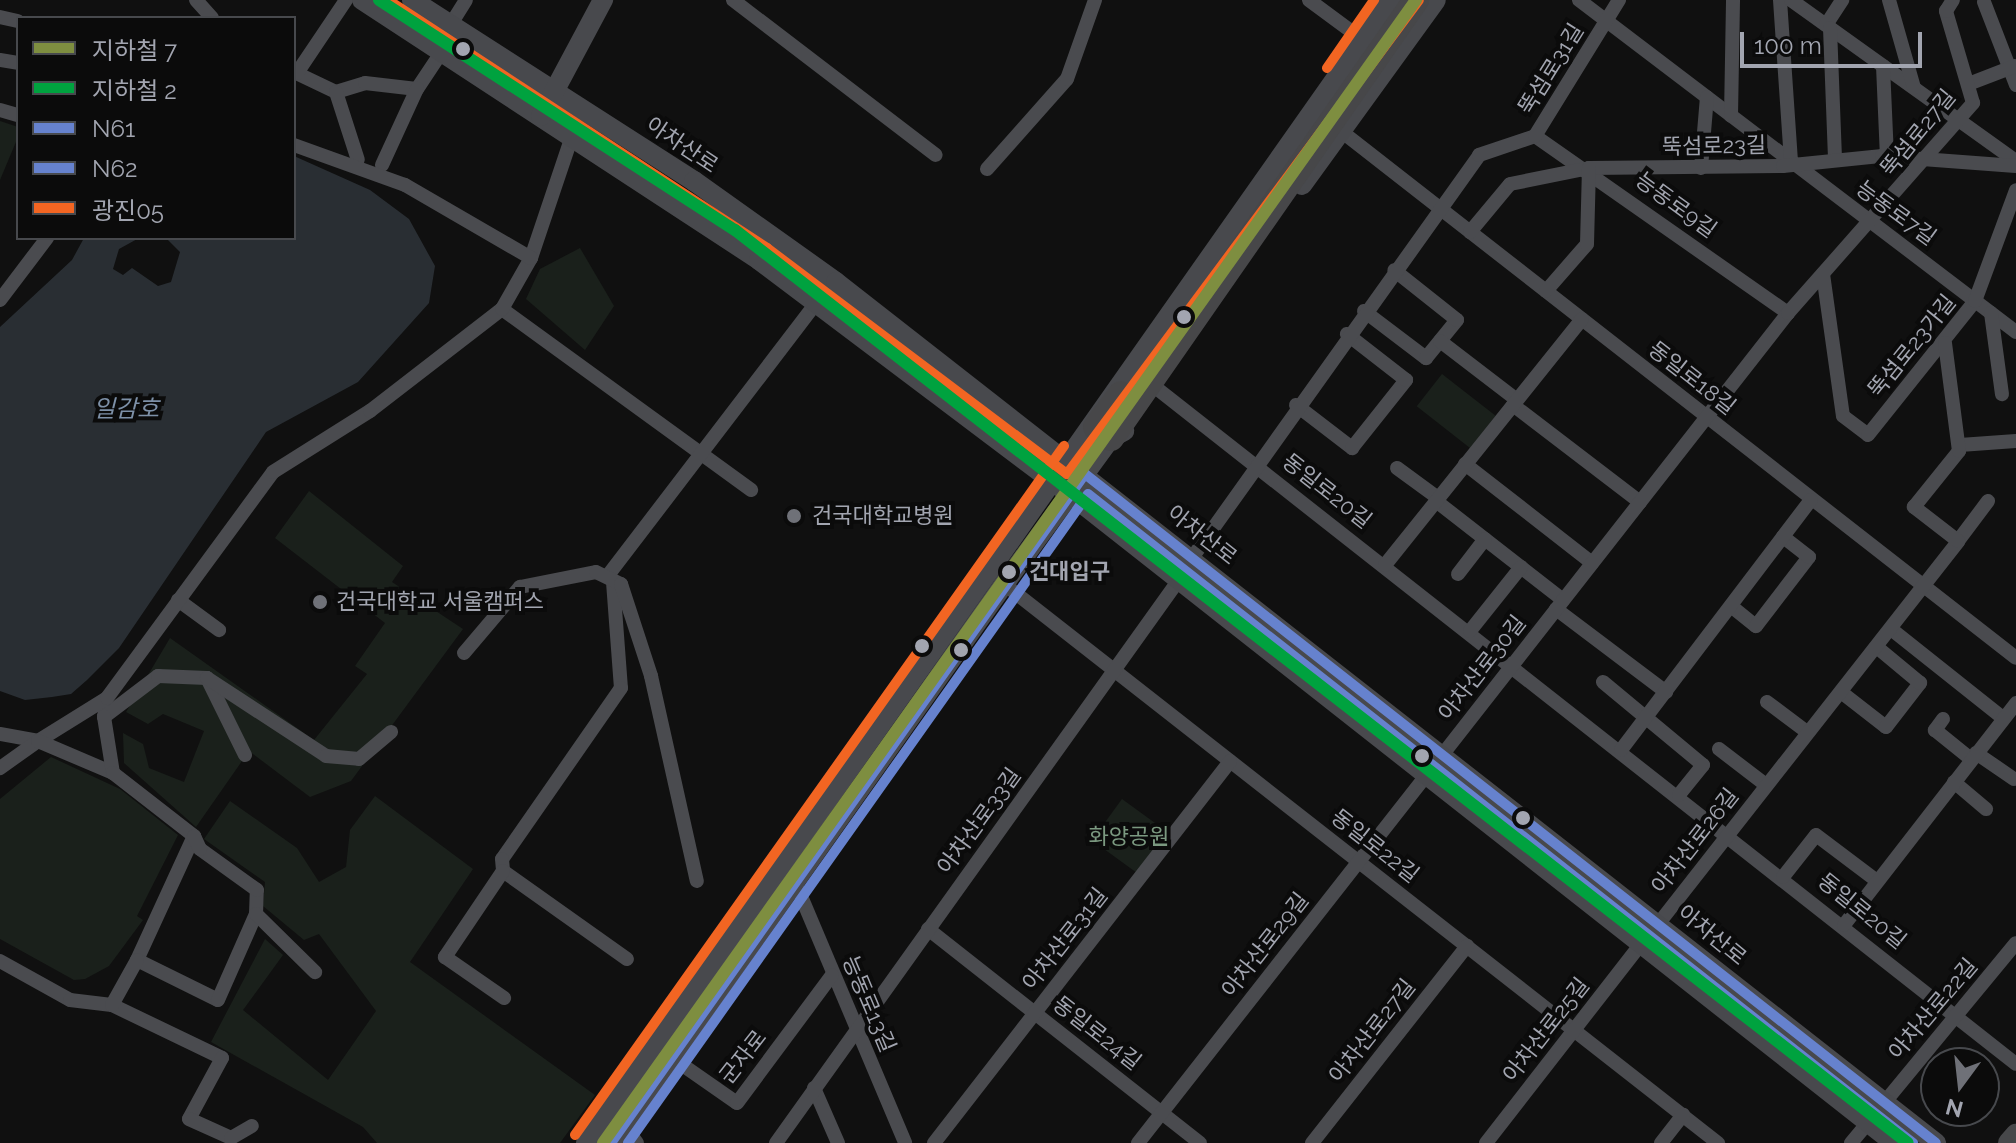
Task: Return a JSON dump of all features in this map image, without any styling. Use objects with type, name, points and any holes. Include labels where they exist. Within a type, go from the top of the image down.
[{"type":"highway","points":[[1225,265],[1408,0]]},
{"type":"highway","points":[[1104,433],[1416,0]]},
{"type":"main road","name":"아차산로","points":[[362,0],[572,136],[816,303],[1062,488],[1106,514],[1178,581],[1397,735],[1443,754],[1936,1143]]},
{"type":"main road","name":"아차산로","points":[[412,0],[556,90],[836,282],[1192,558],[1397,735],[1427,775],[1894,1143]]},
{"type":"main road","points":[[541,116],[603,0]]},
{"type":"main road","points":[[1104,433],[1096,415],[1391,0]]},
{"type":"main road","points":[[611,1143],[795,882],[815,837],[1062,488],[1104,433],[1155,387],[1436,0]]},
{"type":"main road","points":[[586,1143],[1004,584],[1062,488]]},
{"type":"main road","points":[[1109,493],[1106,514],[1397,735]]},
{"type":"main road","points":[[2009,1143],[2016,1135]]},
{"type":"street","points":[[196,0],[210,16]]},
{"type":"street","points":[[346,0],[296,72],[336,92],[365,83],[417,89]]},
{"type":"street","points":[[451,24],[466,0]]},
{"type":"street","points":[[733,0],[936,155]]},
{"type":"street","points":[[987,169],[1067,79],[1095,0]]},
{"type":"street","points":[[1309,0],[1363,40]]},
{"type":"street","name":"능동로7길","points":[[1579,0],[1871,225],[2016,332]]},
{"type":"street","name":"뚝섬로31길","points":[[1192,558],[1255,462],[1439,207],[1479,155],[1535,136],[1619,0]]},
{"type":"street","points":[[1731,116],[1733,0]]},
{"type":"street","points":[[1780,0],[1791,161]]},
{"type":"street","points":[[1791,0],[2016,164]]},
{"type":"street","points":[[1835,158],[1828,26],[1842,0]]},
{"type":"street","points":[[1889,0],[1914,88]]},
{"type":"street","name":"뚝섬로27길","points":[[1707,417],[1788,313],[1871,225],[1976,97],[1946,11],[1953,0]]},
{"type":"street","points":[[1984,2],[2012,67],[2016,85]]},
{"type":"street","points":[[382,165],[417,89],[441,53]]},
{"type":"street","points":[[1883,66],[1887,157]]},
{"type":"street","points":[[1971,83],[2012,67]]},
{"type":"street","points":[[336,92],[358,160]]},
{"type":"street","points":[[1701,168],[1707,97]]},
{"type":"street","name":"동일로18길","points":[[1341,131],[2016,658]]},
{"type":"street","points":[[0,768],[107,698],[288,457],[370,411],[502,309],[531,258],[572,136]]},
{"type":"street","name":"능동로9길","points":[[1535,136],[1589,168],[1788,313]]},
{"type":"street","points":[[296,146],[405,185],[531,258]]},
{"type":"street","name":"뚝섬로23길","points":[[1470,232],[1510,184],[1589,168],[1701,168],[1887,157],[2016,164]]},
{"type":"street","points":[[1546,291],[1587,244],[1589,168]]},
{"type":"street","name":"뚝섬로23가길","points":[[1823,274],[1843,416],[1868,435],[1945,343],[1975,301],[2010,226],[2016,190]]},
{"type":"street","points":[[0,300],[45,240]]},
{"type":"street","points":[[1364,311],[1426,358],[1457,320],[1394,270]]},
{"type":"street","points":[[464,653],[508,599],[524,585],[609,574],[816,303]]},
{"type":"street","points":[[502,309],[698,456],[751,490]]},
{"type":"street","points":[[1991,313],[2002,394]]},
{"type":"street","points":[[1385,565],[1582,319]]},
{"type":"street","points":[[1296,405],[1352,448],[1406,380],[1347,334]]},
{"type":"street","points":[[1440,341],[1640,502]]},
{"type":"street","points":[[1945,343],[1960,445],[1914,507],[1958,541]]},
{"type":"street","name":"동일로20길","points":[[1155,387],[1679,795],[2016,1064]]},
{"type":"street","name":"아차산로30길","points":[[1443,754],[1707,417]]},
{"type":"street","points":[[1960,445],[2016,441]]},
{"type":"street","points":[[1465,464],[1592,563]]},
{"type":"street","name":"아차산로30길","points":[[1397,468],[1521,567],[1560,604],[1666,692]]},
{"type":"street","points":[[1621,750],[1811,500]]},
{"type":"street","name":"아차산로26길","points":[[1659,923],[1807,732],[1878,648],[1988,501]]},
{"type":"street","points":[[1731,606],[1756,626],[1809,557],[1783,537]]},
{"type":"street","points":[[1458,574],[1485,539]]},
{"type":"street","points":[[1470,631],[1521,567]]},
{"type":"street","points":[[504,998],[445,957],[503,871],[506,845],[621,688],[617,595],[609,574]]},
{"type":"street","points":[[609,574],[624,590],[638,630],[697,881]]},
{"type":"street","name":"아차산로33길","points":[[782,1140],[814,1088],[1178,581]]},
{"type":"street","name":"동일로22길","points":[[1004,584],[1718,1143]]},
{"type":"street","points":[[463,603],[508,599]]},
{"type":"street","points":[[178,600],[219,630]]},
{"type":"street","points":[[1891,629],[2003,718]]},
{"type":"street","points":[[1841,692],[1886,727],[1920,683],[1878,648]]},
{"type":"street","points":[[104,717],[158,676],[207,678],[326,756],[359,759],[391,732]]},
{"type":"street","points":[[207,678],[245,755]]},
{"type":"street","points":[[1603,682],[1703,765],[1679,795]]},
{"type":"street","points":[[107,698],[104,717],[113,773]]},
{"type":"street","points":[[1767,702],[1807,732]]},
{"type":"street","points":[[1844,925],[2016,703]]},
{"type":"street","points":[[1943,719],[1935,730],[2014,779]]},
{"type":"street","points":[[0,734],[38,741],[113,773],[257,890],[256,914],[218,1000],[137,960]]},
{"type":"street","name":"아차산로26길","points":[[1719,749],[1766,785]]},
{"type":"street","name":"아차산로31길","points":[[934,1143],[1230,761]]},
{"type":"street","name":"아차산로29길","points":[[1138,1143],[1427,775]]},
{"type":"street","points":[[1954,782],[1986,809]]},
{"type":"street","points":[[1783,877],[1816,835],[1877,881]]},
{"type":"street","points":[[112,1005],[137,960],[186,854],[197,842]]},
{"type":"street","points":[[503,871],[627,959]]},
{"type":"street","name":"능동로13길","points":[[795,882],[855,1031],[905,1143]]},
{"type":"street","points":[[256,914],[315,972]]},
{"type":"street","name":"동일로24길","points":[[928,929],[1200,1143]]},
{"type":"street","name":"아차산로22길","points":[[1884,1103],[2016,943]]},
{"type":"street","name":"아차산로25길","points":[[1486,1143],[1641,944]]},
{"type":"street","name":"아차산로27길","points":[[1312,1143],[1467,946]]},
{"type":"street","points":[[0,961],[70,1000],[112,1005],[222,1058],[189,1119],[231,1138],[252,1126]]},
{"type":"street","name":"군자로","points":[[671,1057],[737,1103],[832,975]]},
{"type":"street","points":[[814,1088],[838,1143]]},
{"type":"street","points":[[1661,1143],[1683,1115]]},
{"type":"street","points":[[1851,1143],[1868,1123]]},
{"type":"street","points":[[624,1125],[637,1143]]},
{"type":"green space","points":[[0,121],[16,126],[16,142],[0,180]]},
{"type":"green space","points":[[580,248],[614,306],[585,350],[526,299],[540,269]]},
{"type":"green space","points":[[1442,374],[1496,416],[1470,448],[1417,406]]},
{"type":"green space","points":[[309,491],[403,566],[392,582],[463,629],[351,781],[310,797],[249,751],[196,827],[124,763],[123,733],[143,744],[149,768],[184,782],[204,731],[163,714],[148,724],[126,712],[170,638],[314,740],[367,674],[355,666],[385,623],[275,538]]},
{"type":"green space","points":[[51,757],[120,789],[178,835],[137,916],[143,920],[109,966],[85,979],[74,980],[0,939],[0,799]]},
{"type":"green space","points":[[375,796],[473,869],[410,962],[595,1095],[560,1143],[377,1143],[363,1127],[211,1042],[265,939],[283,955],[243,1010],[328,1080],[376,1011],[319,934],[304,940],[263,906],[265,882],[204,839],[230,801],[297,848],[319,882],[346,867],[350,830]]},
{"type":"green space","name":"화양공원","points":[[1122,799],[1168,833],[1138,874],[1092,840]]},
{"type":"water","name":"일감호","points":[[296,157],[370,190],[409,219],[435,266],[429,303],[358,382],[266,432],[119,648],[87,680],[71,694],[52,697],[25,700],[0,691],[0,327],[72,260],[83,240],[135,240],[119,249],[113,269],[123,275],[132,268],[158,286],[171,282],[180,252],[168,240],[296,240]]},
{"type":"metro line","name":"2","points":[[379,0],[735,230],[1908,1143]]},
{"type":"metro line","name":"7","points":[[603,1143],[1416,0]]},
{"type":"transit line","name":"광진05","points":[[388,0],[767,248],[1067,474],[1419,0]]},
{"type":"transit line","name":"광진05","points":[[1327,68],[1374,0]]},
{"type":"transit line","name":"광진05","points":[[575,1135],[1064,446]]},
{"type":"transit line","name":"N61","points":[[611,1143],[1085,474],[1936,1143]]},
{"type":"transit line","name":"N62","points":[[628,1143],[1088,494],[1913,1143]]},
{"type":"place","name":"건국대학교병원","points":[[794,516]]},
{"type":"place","name":"건대입구","points":[[1009,572]]},
{"type":"place","name":"건국대학교 서울캠퍼스","points":[[320,602]]}]
